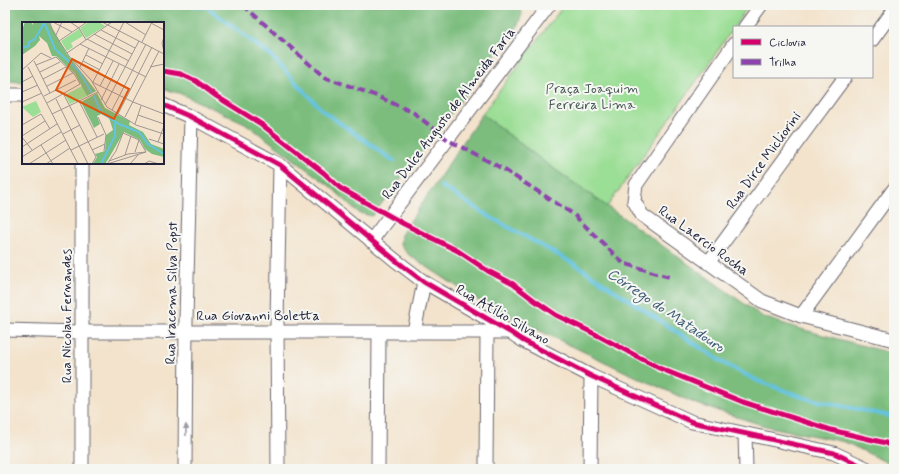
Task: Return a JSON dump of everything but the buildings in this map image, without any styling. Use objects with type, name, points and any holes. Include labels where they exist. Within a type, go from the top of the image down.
[{"type":"street","points":[[747,26],[761,5]]},
{"type":"street","name":"Rua Dulce Augusto de Almeida Faria","points":[[371,241],[544,7]]},
{"type":"street","points":[[873,39],[894,10]]},
{"type":"street","name":"Rua Laercio Rocha","points":[[733,45],[636,184],[634,201],[642,215],[762,301],[801,316],[894,340]]},
{"type":"street","name":"Rua Dirce Micliorini","points":[[708,262],[844,78]]},
{"type":"street","points":[[5,95],[22,95]]},
{"type":"street","name":"Rua Atílio Silvano","points":[[164,105],[191,117],[280,164],[371,241],[424,282],[522,340],[591,376],[692,422],[834,453],[868,469]]},
{"type":"street","name":"Rua Iracema Silva Popst","points":[[186,469],[186,331],[191,117]]},
{"type":"street","name":"Rua Nicolau Fernandes","points":[[82,164],[82,469]]},
{"type":"street","points":[[278,469],[277,332],[280,164]]},
{"type":"street","points":[[801,316],[894,189]]},
{"type":"street","points":[[414,332],[424,282]]},
{"type":"street","name":"Rua Giovanni Boletta","points":[[5,330],[82,332],[510,332]]},
{"type":"street","points":[[378,469],[379,332]]},
{"type":"street","points":[[486,469],[487,332]]},
{"type":"street","points":[[590,469],[591,376]]},
{"type":"street","points":[[745,434],[746,469]]},
{"type":"green space","points":[[5,5],[518,5],[522,14],[517,27],[372,216],[359,213],[331,187],[245,123],[179,93],[164,89],[164,22],[22,22],[22,82],[5,81]]},
{"type":"green space","name":"Praça Joaquim Ferreira Lima","points":[[564,5],[749,5],[607,207],[543,161],[482,114]]},
{"type":"green space","points":[[482,114],[543,161],[763,317],[797,328],[894,354],[894,466],[845,442],[765,426],[694,403],[482,303],[409,255],[400,245],[401,235]]},
{"type":"waterway","name":"Córrego do Matadouro","points":[[188,5],[207,7],[270,55],[323,111],[394,161]]},
{"type":"waterway","name":"Córrego do Matadouro","points":[[441,186],[490,217],[578,266],[725,364],[758,381],[805,398],[894,417]]},
{"type":"marked path","points":[[243,5],[324,77],[377,96],[414,113],[448,140],[503,169],[573,214],[623,263],[669,277]]},
{"type":"cycle path","points":[[164,71],[181,74],[196,81],[216,96],[261,124],[324,173],[340,188],[404,224],[458,251],[488,271],[513,284],[556,315],[659,368],[743,402],[831,430],[886,443],[894,447]]},
{"type":"cycle path","points":[[164,105],[191,117],[280,165],[395,260],[424,282],[522,340],[591,376],[692,422],[834,453],[868,469]]}]
